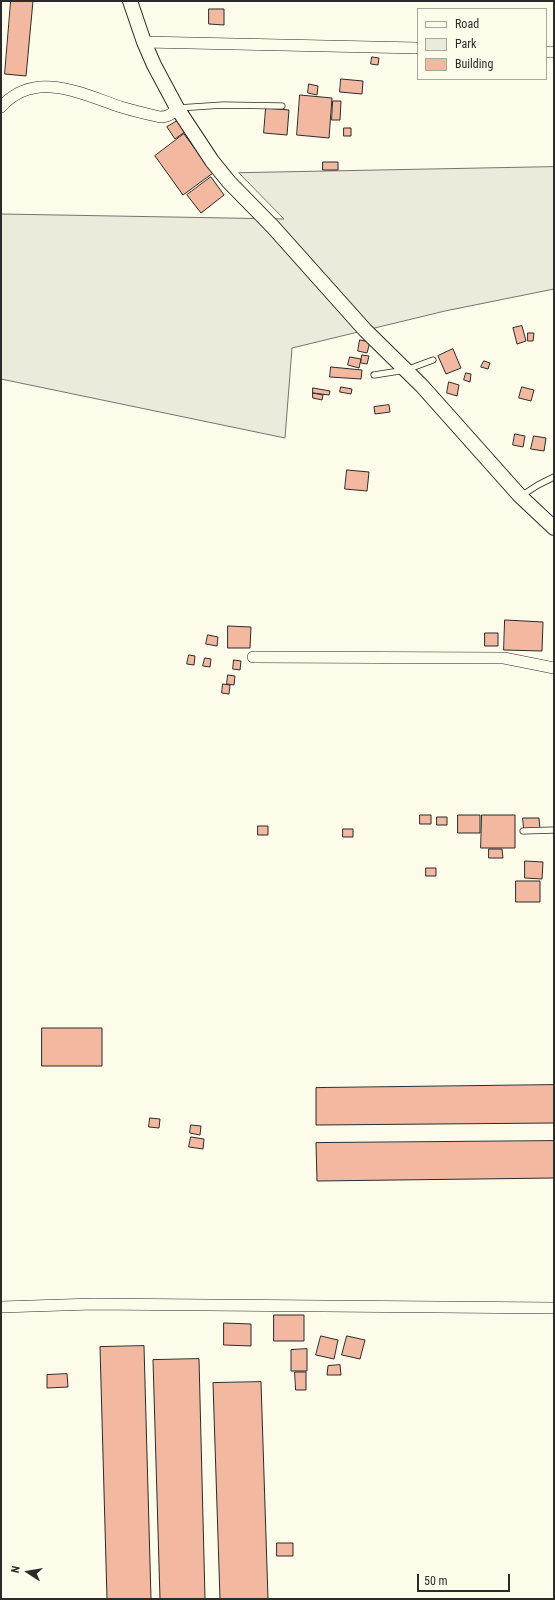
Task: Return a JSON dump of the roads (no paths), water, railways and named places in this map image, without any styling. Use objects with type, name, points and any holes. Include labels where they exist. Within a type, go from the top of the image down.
[{"type":"street","points":[[130,1],[144,42],[154,65],[177,108],[212,161],[229,182],[273,227],[365,330],[422,386],[520,496],[554,528]]},
{"type":"street","points":[[144,42],[417,48]]},
{"type":"street","points":[[1,107],[8,99],[19,92],[41,87],[59,87],[160,117],[166,117],[172,114],[177,108]]},
{"type":"street","points":[[253,657],[504,658],[554,668]]},
{"type":"street","points":[[1,1307],[93,1304],[554,1308]]},
{"type":"lane","points":[[177,108],[223,105],[282,106]]},
{"type":"lane","points":[[374,375],[406,370],[433,360]]},
{"type":"lane","points":[[520,496],[554,477]]},
{"type":"lane","points":[[523,831],[554,830]]}]
